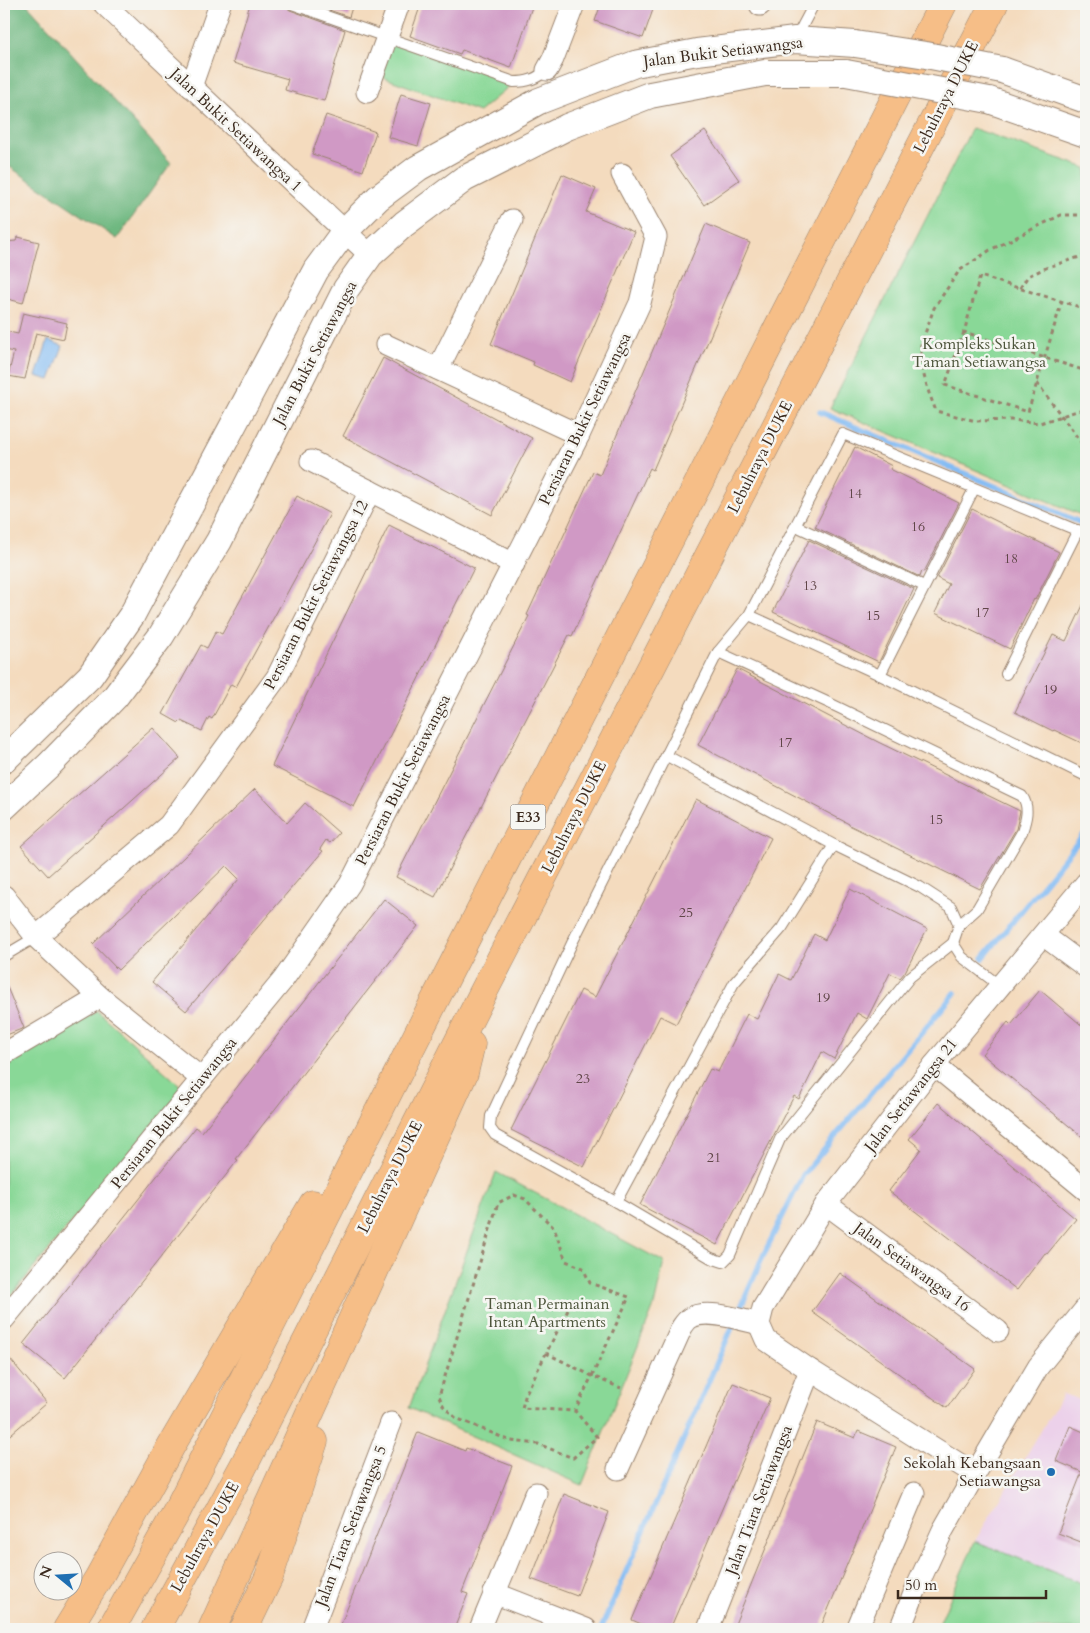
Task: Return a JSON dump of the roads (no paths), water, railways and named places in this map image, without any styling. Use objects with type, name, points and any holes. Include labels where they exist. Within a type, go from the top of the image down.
[{"type":"highway","name":"E33","points":[[111,1629],[177,1511],[446,978],[943,4]]},
{"type":"highway","name":"Lebuhraya DUKE","points":[[154,1629],[243,1467],[484,991],[994,4]]},
{"type":"highway","points":[[67,1629],[171,1446],[446,978]]},
{"type":"highway","points":[[212,1629],[464,1073],[484,991]]},
{"type":"highway","points":[[244,1629],[269,1577],[358,1307]]},
{"type":"street","name":"Jalan Bukit Setiawangsa 1","points":[[104,4],[370,255]]},
{"type":"street","points":[[191,87],[220,4]]},
{"type":"street","points":[[367,92],[399,4]]},
{"type":"street","points":[[547,70],[574,4]]},
{"type":"street","name":"Jalan Bukit Setiawangsa","points":[[4,760],[90,676],[132,615],[316,270],[344,232],[378,198],[418,168],[539,101],[635,64],[697,52],[795,40],[855,44],[926,55],[1002,70],[1086,100]]},
{"type":"street","name":"Jalan Bukit Setiawangsa","points":[[4,807],[49,765],[116,697],[161,636],[219,541],[346,289],[370,255],[404,224],[464,179],[567,127],[650,95],[765,73],[846,73],[989,100],[1086,134]]},
{"type":"street","name":"Persiaran Bukit Setiawangsa","points":[[4,1319],[283,980],[350,884],[579,435],[640,303],[656,237],[622,174]]},
{"type":"street","points":[[438,369],[512,220]]},
{"type":"street","points":[[386,345],[579,435]]},
{"type":"street","points":[[311,461],[514,564]]},
{"type":"street","name":"Persiaran Bukit Setiawangsa 12","points":[[36,937],[169,825],[277,677],[370,491]]},
{"type":"street","name":"Jalan Setiawangsa 21","points":[[751,1322],[763,1308],[826,1204],[934,1065],[994,981],[1043,935],[1086,883]]},
{"type":"street","points":[[4,896],[36,937],[100,997],[202,1079]]},
{"type":"street","points":[[1043,935],[1086,967]]},
{"type":"street","points":[[4,1054],[100,997]]},
{"type":"street","points":[[934,1065],[1086,1190]]},
{"type":"street","name":"Jalan Setiawangsa 16","points":[[826,1204],[998,1331]]},
{"type":"street","points":[[900,1629],[943,1530],[975,1474],[1038,1367],[1086,1308]]},
{"type":"street","points":[[618,1469],[682,1327],[690,1318],[701,1314],[719,1315],[751,1322],[766,1340],[810,1370],[975,1474]]},
{"type":"street","name":"Jalan Tiara Setiawangsa","points":[[708,1629],[810,1370]]},
{"type":"street","name":"Jalan Tiara Setiawangsa 5","points":[[312,1629],[391,1423]]},
{"type":"street","points":[[480,1629],[536,1493]]},
{"type":"street","points":[[857,1629],[914,1493]]},
{"type":"street","points":[[494,1593],[580,1627]]},
{"type":"lane","points":[[292,4],[514,82],[528,82],[547,70]]},
{"type":"lane","points":[[795,40],[814,4]]},
{"type":"lane","points":[[718,652],[845,710],[1022,796],[1026,802],[1026,819],[1022,832],[977,909],[959,925],[953,943],[910,977],[780,1139],[730,1255],[723,1262],[711,1258],[616,1202],[495,1135],[490,1128],[491,1116],[573,941],[718,652],[749,615],[843,434],[1082,532],[1006,674]]},
{"type":"lane","points":[[880,675],[974,489]]},
{"type":"lane","points":[[796,526],[924,586]]},
{"type":"lane","points":[[749,615],[880,675],[1086,776]]},
{"type":"lane","points":[[667,756],[834,845],[920,887],[951,907],[959,925]]},
{"type":"lane","points":[[616,1202],[734,983],[782,928],[834,845]]},
{"type":"lane","points":[[4,956],[36,937]]},
{"type":"lane","points":[[953,943],[962,957],[994,981]]},
{"type":"water","points":[[48,340],[63,346],[50,380],[36,376]]},
{"type":"waterway","points":[[820,412],[1086,525]]},
{"type":"waterway","points":[[983,958],[1086,832]]},
{"type":"waterway","points":[[601,1629],[764,1254],[803,1175],[955,993]]},
{"type":"place","name":"Sekolah Kebangsaan Setiawangsa","points":[[1051,1472]]},
{"type":"park label","name":"Kompleks Sukan Taman Setiawangsa","points":[[979,353]]},
{"type":"park label","name":"Taman Permainan Intan Apartments","points":[[547,1313]]}]
